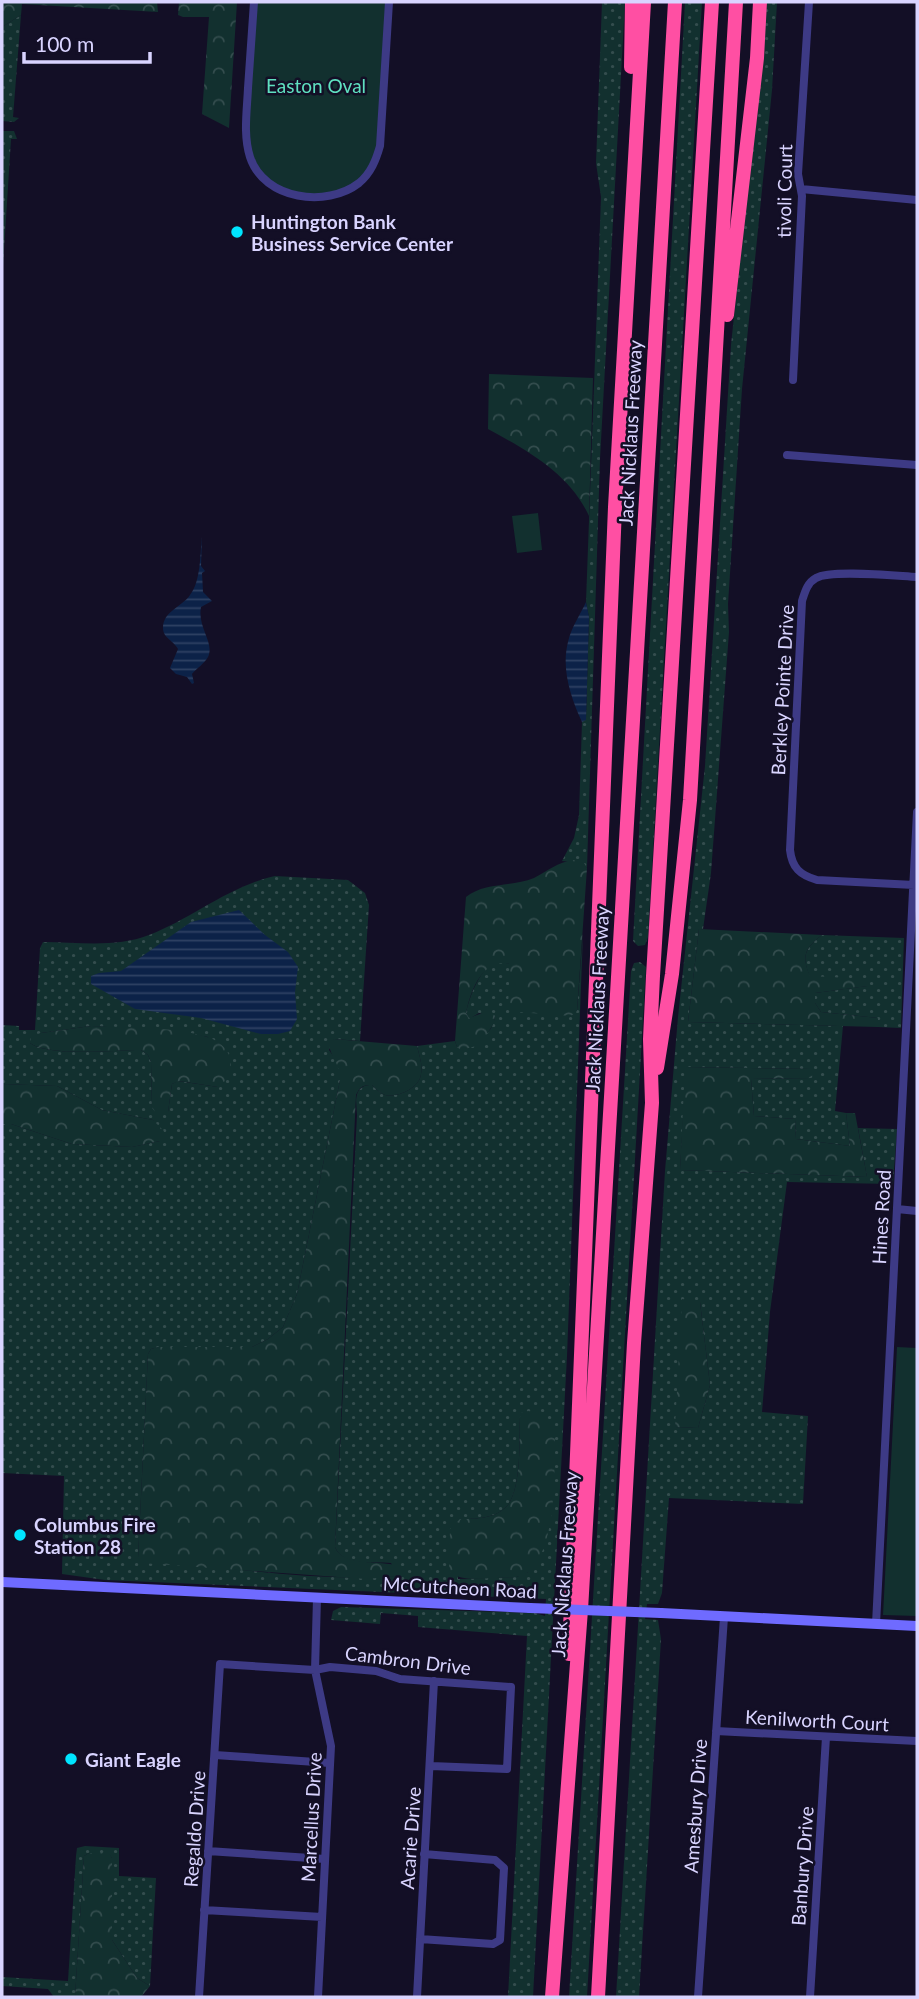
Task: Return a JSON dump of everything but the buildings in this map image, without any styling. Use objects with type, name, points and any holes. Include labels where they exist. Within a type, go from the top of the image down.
[{"type":"highway","points":[[557,1911],[631,140],[632,2]]},
{"type":"highway","points":[[615,507],[644,2]]},
{"type":"highway","name":"Jack Nicklaus Freeway","points":[[552,1997],[581,1610],[675,2]]},
{"type":"highway","points":[[652,1102],[650,1039],[712,2]]},
{"type":"highway","points":[[597,1997],[633,1357],[652,1102],[672,975],[690,800],[736,2]]},
{"type":"highway","points":[[713,416],[725,337],[757,58],[760,2]]},
{"type":"main road","name":"McCutcheon Road","points":[[2,1582],[917,1626]]},
{"type":"street","points":[[254,2],[246,130],[251,161],[267,184],[279,191],[323,196],[337,194],[361,181],[376,159],[380,146],[389,2]]},
{"type":"street","name":"tivoli Court","points":[[793,380],[801,189],[799,174],[809,2]]},
{"type":"street","name":"tivoli Court","points":[[801,189],[917,200]]},
{"type":"street","points":[[788,455],[917,465]]},
{"type":"street","name":"Berkley Pointe Drive","points":[[914,885],[817,880],[804,876],[795,867],[790,850],[802,601],[806,587],[818,577],[832,573],[917,577]]},
{"type":"street","name":"Hines Road","points":[[876,1624],[917,812]]},
{"type":"street","points":[[897,1209],[917,1211]]},
{"type":"street","name":"Marcellus Drive","points":[[317,1598],[315,1670],[331,1746],[318,1997]]},
{"type":"street","name":"Amesbury Drive","points":[[698,1997],[724,1617]]},
{"type":"street","name":"Cambron Drive","points":[[220,1664],[315,1670],[330,1667],[376,1671],[400,1679],[512,1687],[507,1769],[431,1766]]},
{"type":"street","name":"Regaldo Drive","points":[[199,1997],[220,1664]]},
{"type":"street","name":"Acarie Drive","points":[[417,1997],[434,1681]]},
{"type":"street","name":"Kenilworth Court","points":[[716,1731],[917,1741]]},
{"type":"street","name":"Banbury Drive","points":[[810,1997],[826,1737]]},
{"type":"street","points":[[215,1755],[330,1763]]},
{"type":"street","points":[[208,1851],[325,1859]]},
{"type":"street","points":[[420,1939],[493,1944],[500,1940],[504,1868],[495,1860],[424,1854]]},
{"type":"street","points":[[204,1910],[322,1917]]},
{"type":"green space","points":[[2,2],[157,2],[158,12],[22,4],[21,15],[2,27]]},
{"type":"green space","points":[[179,2],[237,2],[229,128],[202,114],[209,17],[178,15]]},
{"type":"green space","name":"Easton Oval","points":[[254,2],[389,2],[380,146],[370,171],[337,194],[292,194],[267,184],[246,143]]},
{"type":"green space","points":[[602,2],[625,2],[600,459],[587,868],[583,863],[562,861],[574,838],[579,815],[582,722],[586,719],[589,617],[586,602],[601,197],[596,163]]},
{"type":"green space","points":[[685,2],[702,2],[648,937],[645,945],[638,946],[633,941]]},
{"type":"green space","points":[[767,2],[777,2],[772,90],[742,389],[728,604],[729,632],[711,873],[703,929],[699,929],[688,1022],[843,1026],[835,1111],[846,1113],[850,1146],[796,1139],[795,1119],[754,1116],[751,1079],[811,1078],[812,1069],[686,1067],[680,1170],[867,1177],[858,1128],[897,1129],[893,1184],[787,1182],[770,1312],[762,1412],[808,1416],[803,1504],[669,1498],[662,1593],[658,1604],[647,1604],[645,1619],[658,1620],[661,1639],[639,1997],[616,1997],[665,1171],[678,1017],[705,766],[731,345]],"holes":[[[700,1302],[710,1385],[698,1428],[675,1427]]]},
{"type":"green space","points":[[21,15],[13,117],[19,118],[14,122],[2,121],[2,27]]},
{"type":"green space","points":[[2,131],[14,131],[17,139],[11,139],[2,282]]},
{"type":"green space","points":[[489,374],[593,378],[589,516],[581,501],[559,476],[532,455],[488,429]]},
{"type":"green space","points":[[538,513],[542,550],[517,553],[512,516]]},
{"type":"green space","points":[[574,860],[584,863],[587,868],[577,1011],[571,1016],[517,1012],[508,1007],[510,964],[500,963],[485,971],[479,978],[466,1013],[469,1018],[490,1010],[495,1016],[494,1023],[480,1045],[461,1050],[455,1041],[466,897],[481,889],[534,878]]},
{"type":"green space","points":[[275,876],[348,880],[365,893],[369,905],[360,1041],[334,1039],[329,1050],[340,1066],[340,1080],[297,1294],[283,1327],[252,1347],[159,1347],[151,1349],[148,1354],[138,1558],[301,1575],[399,1576],[391,1563],[351,1560],[339,1553],[335,1547],[357,1095],[366,1086],[372,1085],[381,1093],[390,1096],[417,1084],[421,1071],[417,1046],[455,1041],[457,1047],[486,1034],[495,1016],[479,1013],[469,1019],[466,1013],[481,975],[492,964],[510,964],[510,969],[577,1011],[583,933],[567,1356],[533,1997],[508,1997],[527,1636],[418,1627],[418,1616],[381,1613],[380,1624],[331,1620],[333,1611],[341,1607],[535,1613],[545,1616],[546,1599],[105,1580],[62,1574],[64,1476],[2,1473],[2,1124],[11,1124],[72,1144],[132,1147],[160,1141],[153,1120],[102,1110],[57,1086],[2,1084],[2,1025],[19,1026],[19,1030],[35,1030],[40,948],[43,942],[97,943],[136,939],[165,928],[258,881]],"holes":[[[91,1026],[174,1031],[208,1037],[218,1087],[178,1081],[172,1084],[168,1112],[152,1108],[151,1062],[148,1055],[141,1050],[67,1051],[52,1050],[30,1043],[41,1033]],[[520,1417],[528,1572],[517,1577],[458,1579],[460,1519],[496,1514],[506,1507],[515,1489],[519,1464]]]},
{"type":"green space","points":[[699,929],[822,935],[806,953],[810,976],[867,979],[868,986],[815,993],[815,1003],[821,1012],[878,1018],[878,1027],[688,1022]]},
{"type":"green space","points":[[822,935],[904,938],[901,1028],[878,1027],[878,1018],[821,1012],[815,1003],[815,993],[867,986],[810,977],[806,953]]},
{"type":"green space","points":[[640,962],[646,967],[587,1997],[569,1997],[631,971],[634,963]]},
{"type":"green space","points":[[91,1026],[165,1029],[207,1037],[220,1043],[227,1051],[230,1071],[226,1080],[218,1087],[179,1081],[172,1084],[168,1112],[158,1115],[152,1108],[151,1062],[148,1055],[141,1050],[67,1051],[52,1050],[30,1043],[31,1036],[41,1033]]},
{"type":"green space","points":[[334,1039],[417,1046],[421,1064],[420,1079],[407,1091],[390,1096],[369,1085],[362,1087],[356,1095],[335,1547],[345,1558],[391,1564],[399,1566],[402,1571],[399,1576],[366,1579],[142,1563],[138,1558],[148,1354],[151,1349],[158,1347],[252,1347],[283,1327],[297,1294],[340,1080],[329,1043]]},
{"type":"green space","points":[[685,1067],[813,1069],[812,1078],[751,1079],[754,1116],[795,1119],[796,1139],[850,1146],[846,1113],[855,1113],[867,1177],[680,1170]]},
{"type":"green space","points":[[2,1084],[57,1086],[102,1110],[153,1120],[164,1131],[160,1141],[132,1147],[72,1144],[11,1124],[2,1124]]},
{"type":"green space","points":[[682,1299],[700,1302],[710,1385],[698,1428],[675,1427]]},
{"type":"green space","points":[[897,1347],[917,1348],[917,1616],[883,1615]]},
{"type":"green space","points":[[529,1411],[555,1425],[553,1503],[545,1544],[538,1560],[528,1572],[517,1577],[472,1579],[454,1575],[449,1572],[450,1529],[460,1519],[490,1516],[506,1507],[515,1489],[517,1477],[520,1417],[522,1412]]},
{"type":"green space","points":[[77,1848],[119,1848],[119,1876],[156,1878],[150,1986],[137,1978],[112,1940],[112,1858],[108,1853],[89,1853],[84,1856],[75,1997],[54,1997],[48,1989],[2,1986],[2,1977],[68,1981]]},
{"type":"green space","points":[[89,1853],[109,1853],[112,1858],[112,1940],[137,1978],[150,1986],[141,1997],[75,1997],[84,1856]]},
{"type":"water","points":[[202,537],[201,566],[205,571],[202,573],[203,592],[212,601],[201,607],[200,614],[210,652],[192,674],[192,684],[187,677],[176,674],[170,668],[178,649],[163,628],[166,617],[187,599],[194,589]]},
{"type":"water","points":[[586,602],[589,617],[586,720],[582,722],[566,673],[566,652],[573,627]]},
{"type":"water","points":[[239,910],[288,952],[298,967],[295,992],[297,1019],[290,1031],[261,1034],[201,1018],[135,1009],[91,984],[91,976],[121,971],[191,922]]},
{"type":"place","name":"Huntington Bank Business Service Center","points":[[237,232]]},
{"type":"place","name":"Columbus Fire Station 28","points":[[20,1535]]},
{"type":"place","name":"Giant Eagle","points":[[71,1759]]}]
